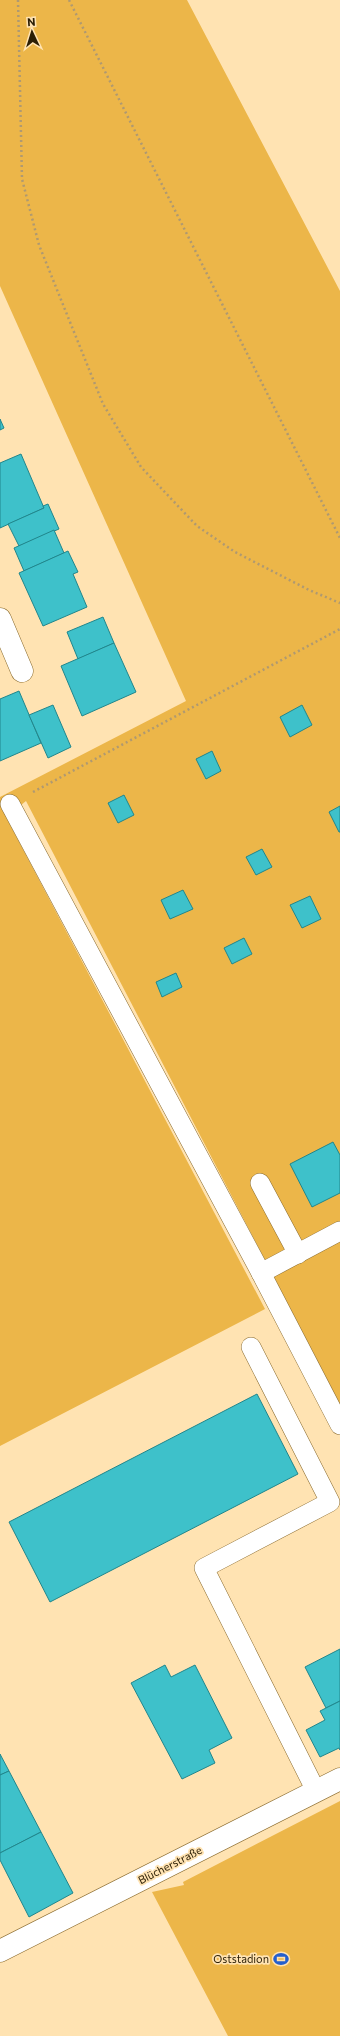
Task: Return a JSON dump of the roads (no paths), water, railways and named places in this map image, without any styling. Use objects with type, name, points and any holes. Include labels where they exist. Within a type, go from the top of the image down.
[{"type":"street","points":[[0,619],[22,671]]},
{"type":"street","name":"Blücherstraße","points":[[0,1951],[340,1779]]},
{"type":"lane","points":[[10,804],[261,1273],[340,1425]]},
{"type":"lane","points":[[260,1183],[298,1254]]},
{"type":"lane","points":[[261,1273],[340,1231]]},
{"type":"lane","points":[[250,1348],[330,1502],[204,1568],[316,1791]]},
{"type":"place","name":"Oststadion","points":[[281,1959]]}]
